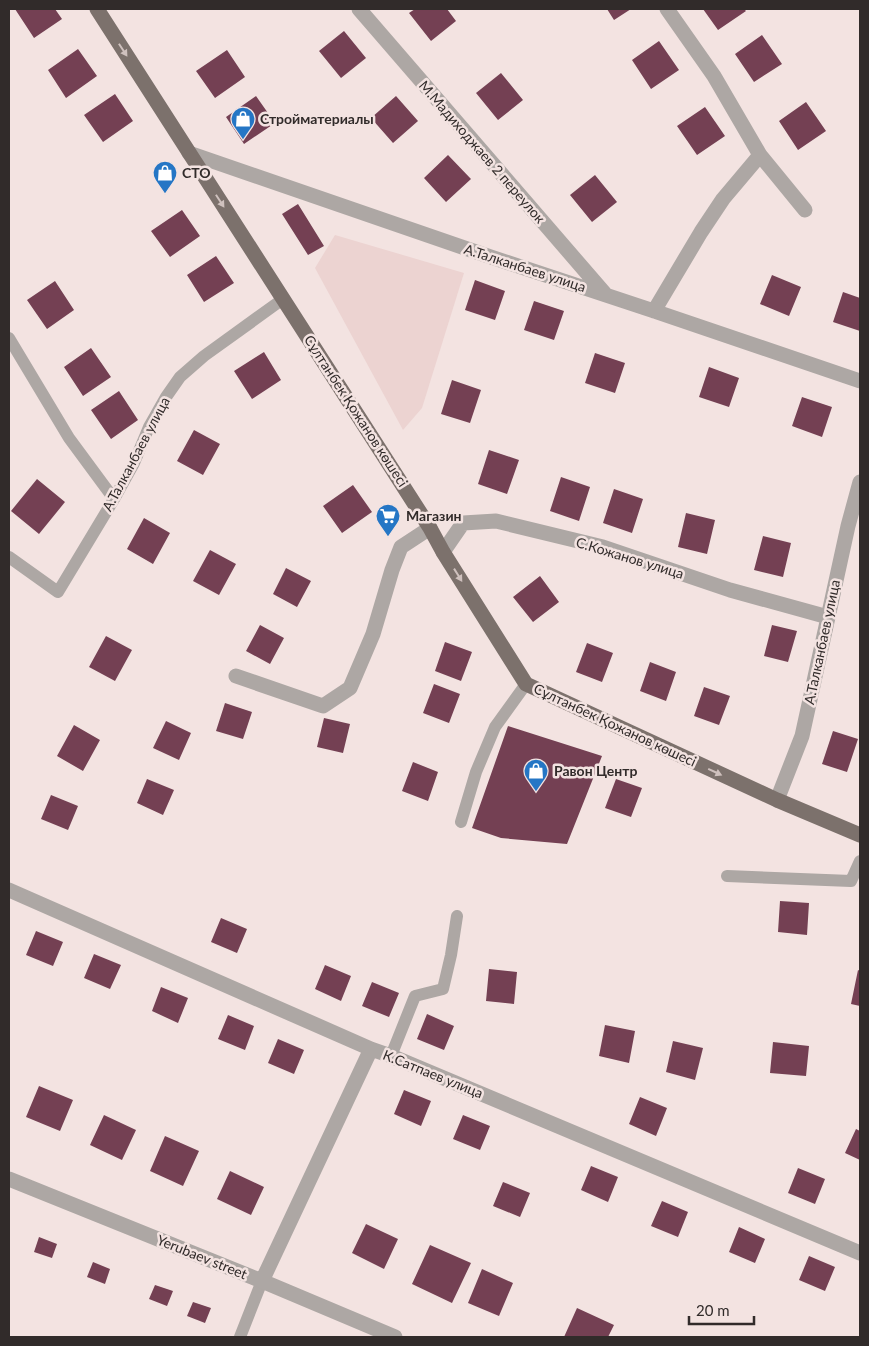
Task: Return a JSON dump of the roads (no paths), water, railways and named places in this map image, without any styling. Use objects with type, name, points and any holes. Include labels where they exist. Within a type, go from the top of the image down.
[{"type":"main road","name":"Сұлтанбек Қожанов көшесі","points":[[97,9],[430,528],[443,552],[526,684],[777,800],[860,835]]},
{"type":"street","name":"М.Мадиходжаев 2 переулок","points":[[359,9],[606,295]]},
{"type":"street","points":[[667,9],[714,76],[760,155],[805,210]]},
{"type":"street","name":"А.Талканбаев улица","points":[[189,153],[860,381]]},
{"type":"street","points":[[654,311],[723,199],[760,155]]},
{"type":"street","name":"А.Талканбаев улица","points":[[777,800],[802,736],[848,526],[860,482]]},
{"type":"street","name":"С.Кожанов улица","points":[[443,552],[463,523],[496,521],[603,547],[730,590],[828,617]]},
{"type":"street","points":[[236,676],[324,706],[350,688],[373,634],[392,570],[401,547],[430,528]]},
{"type":"street","name":"К.Сатпаев улица","points":[[9,890],[371,1049],[860,1253]]},
{"type":"street","points":[[262,1281],[371,1049]]},
{"type":"street","name":"Yerubaev street","points":[[9,1179],[395,1337]]},
{"type":"lane","name":"А.Талканбаев улица","points":[[9,557],[58,592],[114,499],[134,463],[149,427],[180,377],[204,356],[283,299]]},
{"type":"lane","points":[[9,338],[69,438],[114,499]]},
{"type":"lane","points":[[461,822],[476,772],[495,727],[526,684]]},
{"type":"lane","points":[[726,876],[851,881],[860,861]]},
{"type":"lane","points":[[391,1056],[415,996],[442,989],[451,955],[457,916]]},
{"type":"lane","points":[[240,1337],[262,1281]]},
{"type":"place","name":"Стройматериалы","points":[[243,140]]},
{"type":"place","name":"СТО","points":[[165,194]]},
{"type":"place","name":"Магазин","points":[[388,537]]},
{"type":"place","name":"Равон Центр","points":[[536,792]]}]
